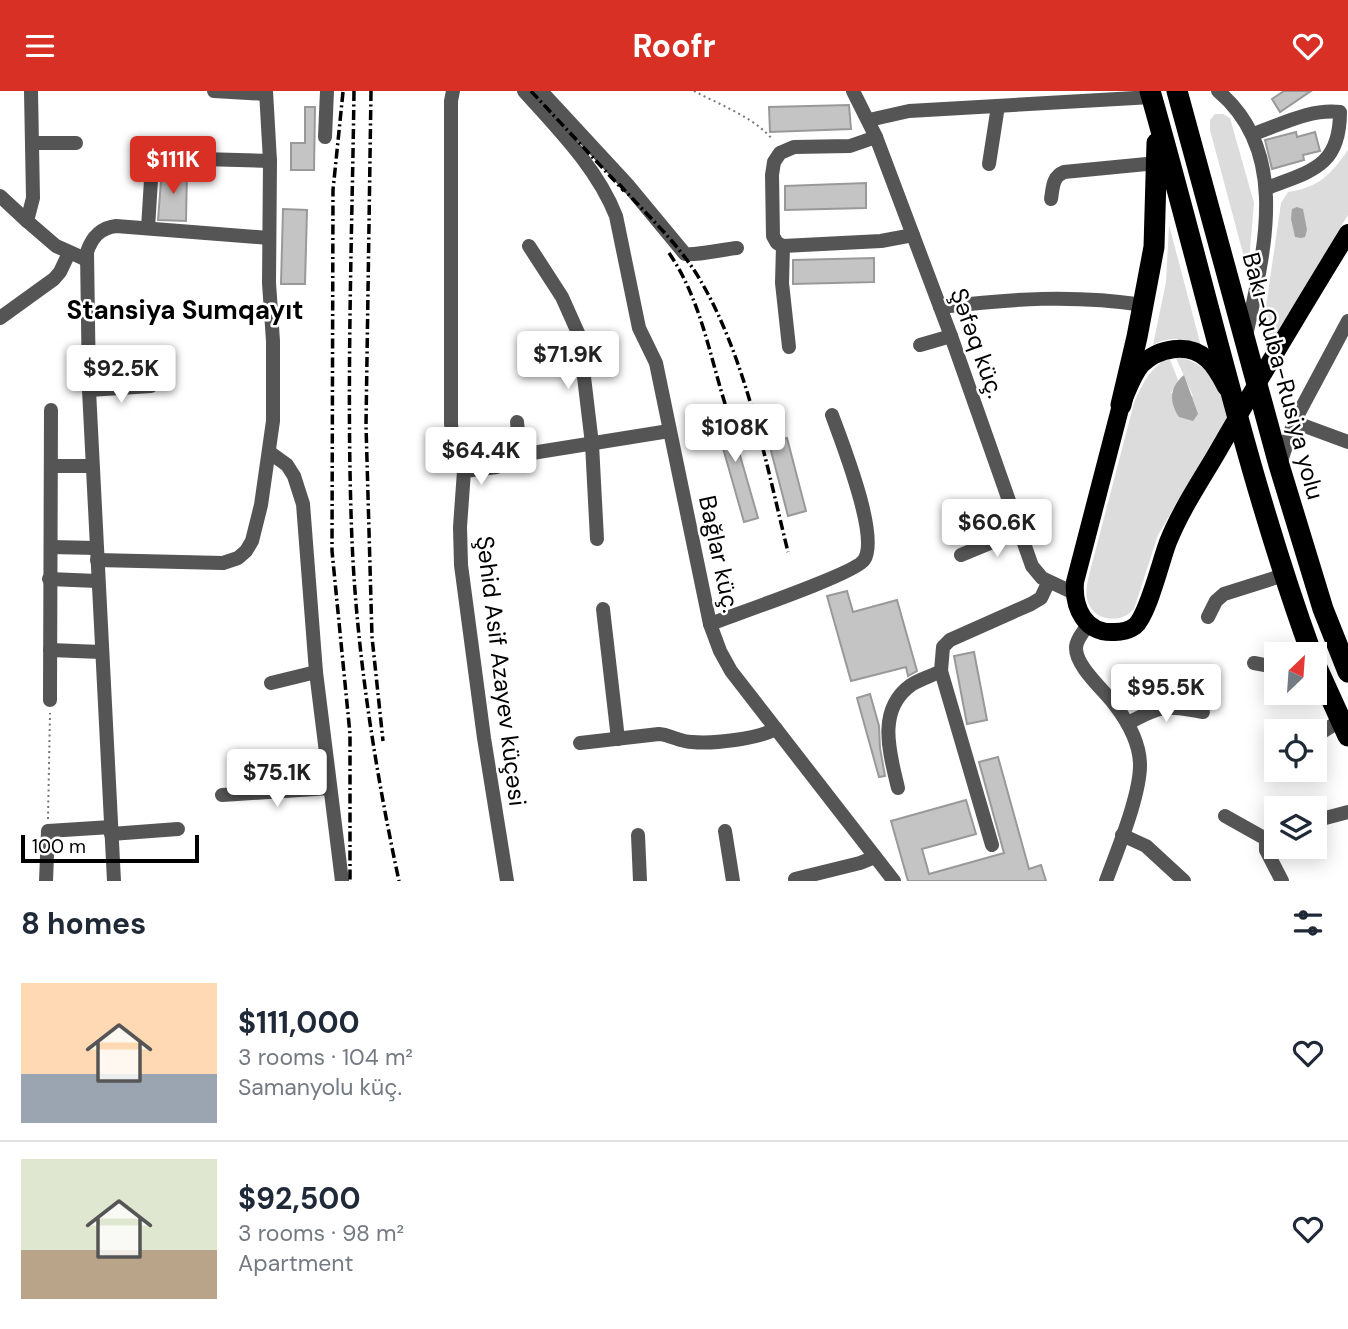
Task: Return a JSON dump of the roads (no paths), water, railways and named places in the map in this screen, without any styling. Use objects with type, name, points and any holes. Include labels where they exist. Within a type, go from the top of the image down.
[{"type":"highway","name":"Bakı-Quba-Rusiya yolu","points":[[1178,93],[1279,465],[1323,609],[1348,672]]},
{"type":"highway","points":[[1121,405],[1154,247],[1157,163],[1153,101]]},
{"type":"highway","points":[[1153,101],[1283,575],[1307,642]]},
{"type":"highway","points":[[1327,690],[1344,728]]},
{"type":"main road","points":[[1235,404],[1219,374],[1208,359],[1199,353],[1184,349],[1166,350],[1140,367],[1121,405],[1078,567],[1074,593],[1080,614],[1088,625],[1104,632],[1124,631],[1135,626],[1142,617],[1177,522],[1280,342],[1348,233]]},
{"type":"street","points":[[27,221],[33,198],[32,91]]},
{"type":"street","points":[[51,547],[96,554],[223,563],[238,558],[252,541],[270,452],[273,421],[270,161],[266,93],[214,91]]},
{"type":"street","points":[[325,137],[327,91]]},
{"type":"street","name":"Şəhid Asif Azayev küçəsi","points":[[453,91],[451,424],[453,440],[464,471],[460,527],[461,565],[484,738],[507,881]]},
{"type":"street","name":"Bağlar küç.","points":[[524,91],[578,154],[610,199],[629,271],[639,328],[656,363],[710,624],[720,651],[731,671],[894,881]]},
{"type":"street","points":[[541,91],[627,184],[685,254],[737,248]]},
{"type":"street","name":"Şəfəq küç.","points":[[853,91],[876,137],[913,235],[1032,566],[1048,583]]},
{"type":"street","points":[[1218,91],[1241,113],[1253,134],[1267,188],[1264,251],[1245,337]]},
{"type":"street","points":[[869,121],[909,111],[1153,101]]},
{"type":"street","points":[[989,163],[998,106]]},
{"type":"street","points":[[1253,134],[1315,113],[1344,109],[1333,150],[1326,160],[1304,174],[1267,188]]},
{"type":"street","points":[[876,137],[850,146],[794,147],[780,153],[774,162],[772,175],[773,236],[777,243],[783,246],[881,241],[913,235]]},
{"type":"street","points":[[32,143],[76,143]]},
{"type":"street","points":[[166,158],[270,161]]},
{"type":"street","points":[[1051,199],[1054,181],[1064,172],[1157,163]]},
{"type":"street","points":[[148,228],[151,180]]},
{"type":"street","points":[[0,196],[56,246],[85,258]]},
{"type":"street","points":[[114,881],[97,581],[85,258],[89,245],[100,231],[116,226],[269,238]]},
{"type":"street","points":[[529,246],[562,297],[579,335],[592,444],[597,538]]},
{"type":"street","points":[[783,246],[782,283],[789,347]]},
{"type":"street","points":[[0,318],[54,279],[69,253]]},
{"type":"street","points":[[940,307],[1062,297],[1144,305]]},
{"type":"street","points":[[1279,465],[1294,422],[1348,321]]},
{"type":"street","points":[[920,345],[951,336]]},
{"type":"street","points":[[89,390],[151,386]]},
{"type":"street","points":[[50,700],[51,410]]},
{"type":"street","points":[[710,624],[834,577],[857,567],[864,560],[868,549],[861,501],[832,415]]},
{"type":"street","points":[[517,422],[520,449],[524,453],[669,431]]},
{"type":"street","points":[[1294,422],[1348,442]]},
{"type":"street","points":[[270,452],[287,465],[294,476],[303,504],[316,673],[342,881]]},
{"type":"street","points":[[52,466],[92,465]]},
{"type":"street","points":[[464,471],[496,467]]},
{"type":"street","points":[[961,555],[1019,531]]},
{"type":"street","points":[[1208,617],[1216,601],[1224,594],[1283,575]]},
{"type":"street","points":[[49,579],[97,581]]},
{"type":"street","points":[[992,845],[941,671],[943,647],[950,640],[1031,604],[1041,597],[1048,583],[1074,593]]},
{"type":"street","points":[[603,609],[618,739]]},
{"type":"street","points":[[1088,625],[1077,642],[1079,658],[1088,674],[1128,723],[1140,762],[1136,791],[1106,881]]},
{"type":"street","points":[[50,650],[101,652]]},
{"type":"street","points":[[1254,663],[1264,665]]},
{"type":"street","points":[[898,789],[888,741],[891,710],[897,699],[911,685],[941,671]]},
{"type":"street","points":[[271,683],[316,673]]},
{"type":"street","points":[[1128,723],[1159,707],[1203,712]]},
{"type":"street","points":[[1327,733],[1344,728]]},
{"type":"street","points":[[580,743],[659,734],[670,734],[692,742],[756,737],[776,729]]},
{"type":"street","points":[[222,795],[330,788]]},
{"type":"street","points":[[1327,818],[1348,812]]},
{"type":"street","points":[[1226,816],[1264,832]]},
{"type":"street","points":[[46,881],[48,831],[178,829]]},
{"type":"street","points":[[725,831],[733,881]]},
{"type":"street","points":[[638,835],[640,881]]},
{"type":"street","points":[[1122,835],[1146,846],[1184,881]]},
{"type":"street","points":[[795,879],[876,857]]},
{"type":"street","points":[[1271,859],[1282,881]]},
{"type":"railway","points":[[354,91],[349,372],[354,584],[368,712],[399,881]]},
{"type":"railway","points":[[371,91],[366,425],[372,637],[383,741]]},
{"type":"railway","points":[[531,91],[624,191]]},
{"type":"railway","points":[[343,92],[333,190],[332,551],[350,734],[350,881]]},
{"type":"railway","points":[[619,184],[681,253],[699,278],[715,309],[730,342],[753,411],[788,552]]},
{"type":"railway","points":[[669,253],[690,291],[728,413]]},
{"type":"district","name":"Stansiya Sumqayıt","points":[[185,310]]}]
